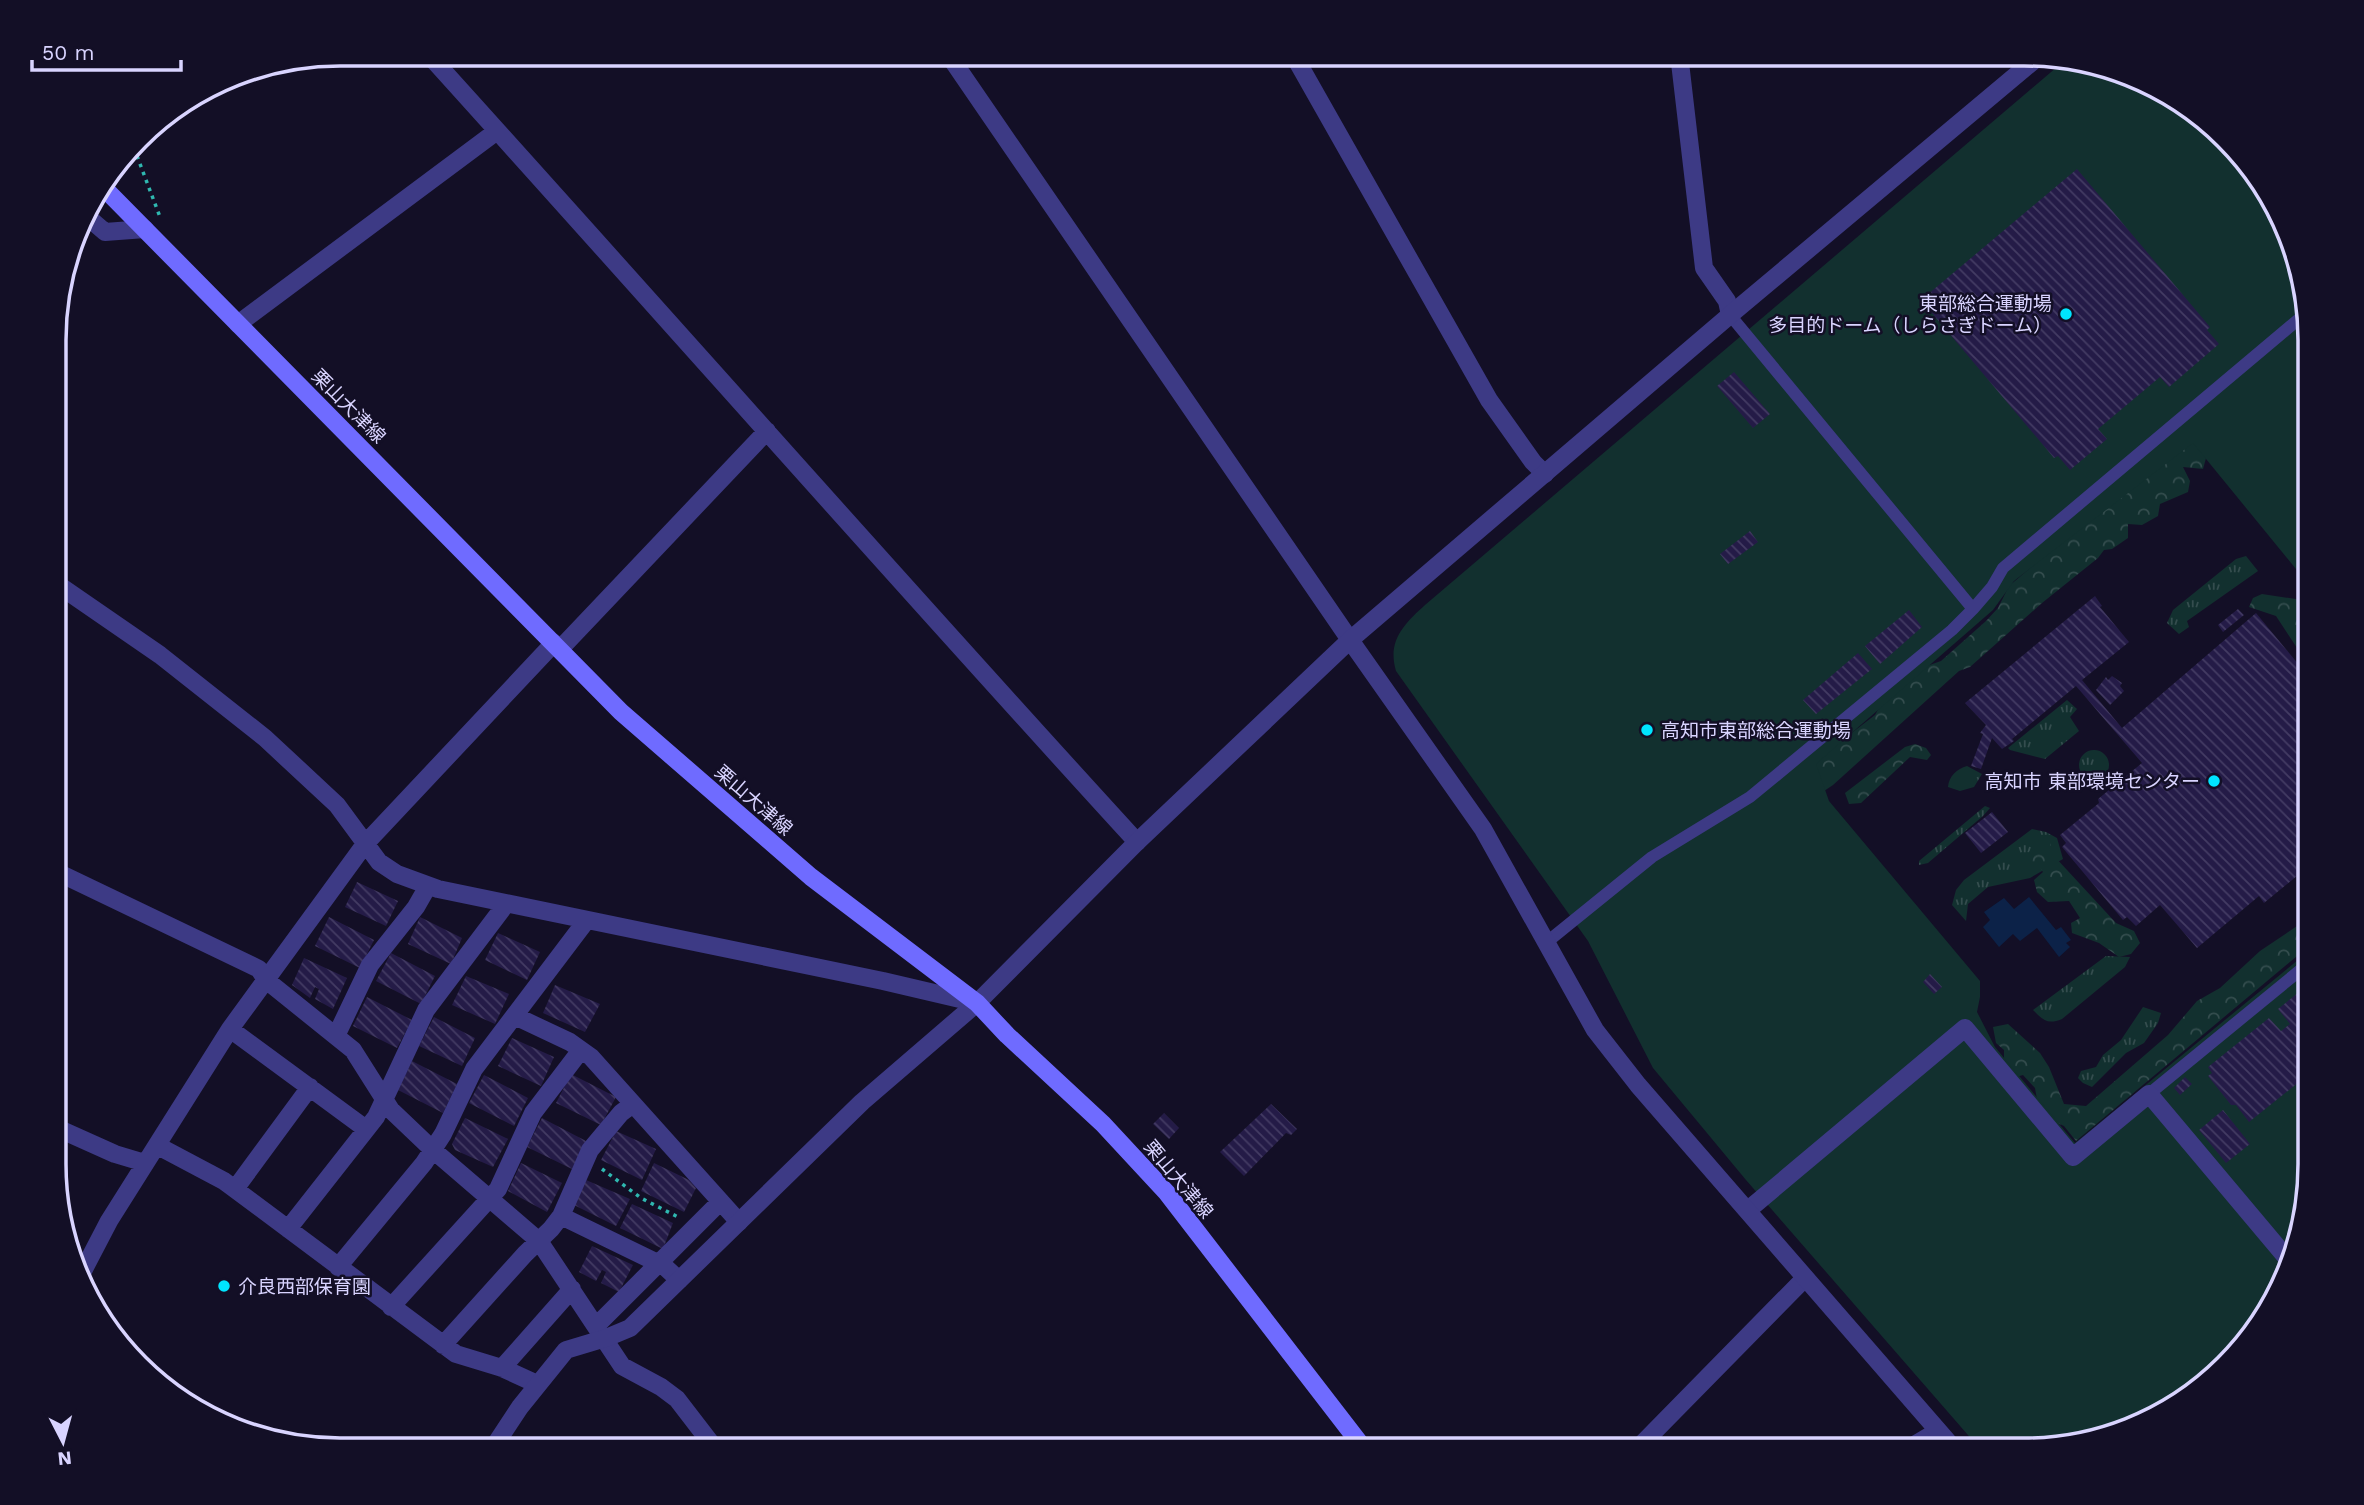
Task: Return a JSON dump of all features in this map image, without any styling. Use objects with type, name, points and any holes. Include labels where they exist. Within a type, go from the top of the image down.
[{"type":"main road","name":"栗山大津線","points":[[110,194],[621,712],[811,877],[977,1003],[1103,1124],[1167,1193],[1356,1438]]},
{"type":"street","points":[[439,66],[897,579],[1137,842]]},
{"type":"street","points":[[956,66],[1483,830],[1595,1030],[1638,1085],[1944,1438]]},
{"type":"street","points":[[1300,66],[1489,400],[1533,462],[1545,474]]},
{"type":"street","points":[[1680,66],[1704,268],[1726,304]]},
{"type":"street","points":[[500,1438],[537,1384],[566,1350],[601,1332],[630,1328],[862,1102],[977,1003],[1137,842],[1350,640],[1545,474],[1726,304],[2026,66]]},
{"type":"street","points":[[238,324],[497,131]]},
{"type":"street","points":[[94,222],[105,232],[145,229]]},
{"type":"street","points":[[86,1266],[109,1221],[230,1029],[365,844],[767,432]]},
{"type":"street","points":[[66,590],[160,655],[265,738],[337,805],[379,862],[397,874],[428,886],[506,904],[883,981],[977,1003]]},
{"type":"street","points":[[66,876],[259,969],[266,980],[354,1050],[391,1110],[433,1150],[539,1241],[622,1366],[677,1399],[707,1438]]},
{"type":"street","points":[[335,1036],[370,965],[416,907],[428,886]]},
{"type":"street","points":[[288,1229],[366,1129],[385,1099],[426,1010],[506,904]]},
{"type":"street","points":[[338,1267],[424,1163],[443,1134],[474,1069],[586,921]]},
{"type":"street","points":[[515,1016],[570,1042],[591,1057],[739,1222]]},
{"type":"street","points":[[1748,1210],[1965,1028],[2073,1157],[2149,1094],[2283,1253]]},
{"type":"street","points":[[230,1029],[366,1129]]},
{"type":"street","points":[[390,1307],[498,1189],[533,1113],[581,1050]]},
{"type":"street","points":[[235,1189],[310,1087]]},
{"type":"street","points":[[443,1345],[561,1216],[590,1150],[621,1113],[633,1104]]},
{"type":"street","points":[[66,1132],[115,1154],[145,1163]]},
{"type":"street","points":[[158,1146],[224,1181],[456,1354],[502,1368],[537,1384]]},
{"type":"street","points":[[601,1332],[697,1223],[720,1202]]},
{"type":"street","points":[[561,1216],[660,1264],[679,1280]]},
{"type":"street","points":[[1648,1438],[1805,1278]]},
{"type":"street","points":[[502,1368],[572,1289]]},
{"type":"street","points":[[1926,1438],[1938,1431]]},
{"type":"lane","points":[[1726,304],[1973,609]]},
{"type":"lane","points":[[1547,942],[1652,857],[1750,797],[1952,630],[1992,587],[2003,568],[2297,321]]},
{"type":"lane","points":[[2149,1094],[2298,972]]},
{"type":"path","points":[[138,157],[160,216],[145,229]]},
{"type":"path","points":[[587,1158],[641,1198],[683,1220],[697,1223]]},
{"type":"green space","name":"高知市東部総合運動場","points":[[2055,69],[2094,76],[2128,87],[2176,113],[2217,147],[2241,174],[2261,204],[2277,236],[2292,287],[2298,341],[2298,572],[2193,443],[2014,581],[1993,610],[1816,764],[1829,801],[1980,981],[1977,1012],[1995,1047],[2075,1143],[2298,960],[2298,1164],[2292,1218],[2277,1269],[2261,1301],[2241,1331],[2217,1358],[2190,1382],[2160,1402],[2111,1424],[2077,1433],[2041,1438],[1971,1438],[1746,1180],[1653,1068],[1588,941],[1396,671],[1394,651],[1399,634],[1425,605]]},
{"type":"green space","points":[[2185,437],[2211,440],[2203,469],[2183,467],[2190,481],[2188,492],[2160,504],[2158,516],[2142,525],[2128,524],[2128,538],[2112,549],[2104,550],[1970,667],[1959,671],[1833,785],[1791,813],[1797,775],[1875,715],[1880,706],[1924,667],[1941,661],[1998,608],[2009,586]]},
{"type":"green space","points":[[2246,556],[2258,571],[2187,621],[2189,627],[2179,634],[2167,623],[2173,610],[2236,559]]},
{"type":"green space","points":[[2262,594],[2298,599],[2298,649],[2276,616],[2249,607],[2253,598]]},
{"type":"green space","points":[[2067,700],[2077,709],[2070,717],[2079,731],[2045,759],[2008,748]]},
{"type":"green space","points":[[1915,744],[1926,748],[1931,755],[1927,760],[1910,757],[1861,803],[1849,804],[1845,793],[1905,747]]},
{"type":"green space","points":[[2094,750],[2100,751],[2108,759],[2108,771],[2100,779],[2094,780],[2088,779],[2080,771],[2079,765],[2080,759],[2088,751]]},
{"type":"green space","points":[[1967,766],[1982,774],[1974,787],[1960,791],[1948,787],[1954,774]]},
{"type":"green space","points":[[1985,806],[1990,808],[1983,816],[1928,863],[1919,865],[1919,861]]},
{"type":"green space","points":[[2032,829],[2057,838],[2063,859],[2030,878],[1988,887],[1968,904],[1966,921],[1952,905],[1956,890],[1964,880]]},
{"type":"green space","points":[[2050,843],[2055,857],[2116,923],[2134,931],[2140,943],[2131,954],[2119,957],[2099,943],[2072,933],[2071,923],[2080,918],[2069,901],[2048,902],[2037,892],[2034,880],[2043,872],[2036,863],[2022,867],[2021,859],[2038,844]]},
{"type":"green space","points":[[2298,925],[2298,955],[2076,1141],[2064,1126],[2049,1119],[2038,1105],[2035,1088],[2023,1075],[2016,1077],[2004,1062],[2004,1050],[1996,1043],[1993,1027],[2008,1024],[2040,1053],[2049,1067],[2064,1104],[2086,1106],[2168,1035],[2197,1001],[2220,988],[2260,951]]},
{"type":"green space","points":[[2106,956],[2130,957],[2125,967],[2062,1019],[2053,1022],[2046,1020],[2033,1010]]},
{"type":"green space","points":[[2143,1007],[2161,1013],[2158,1023],[2144,1043],[2126,1053],[2092,1087],[2083,1083],[2078,1078],[2081,1071],[2096,1067],[2103,1055],[2121,1040]]},
{"type":"water","points":[[2029,897],[2056,930],[2061,927],[2071,940],[2066,943],[2070,947],[2059,957],[2037,928],[2020,941],[2013,934],[1999,947],[1983,927],[1990,920],[1984,912],[2004,898],[2014,909]]},
{"type":"building","name":"東部総合運動場 多目的ドーム（しらさぎドーム）","points":[[2077,169],[2210,327],[2207,330],[2219,344],[2169,387],[2160,377],[2098,429],[2107,439],[2070,470],[2058,456],[2054,458],[1921,300]]},
{"type":"building","points":[[1734,372],[1770,414],[1753,428],[1717,386]]},
{"type":"building","points":[[1750,531],[1758,542],[1728,564],[1720,554]]},
{"type":"building","name":"高知市 東部環境センター","points":[[2095,596],[2102,606],[2100,607],[2129,642],[2082,680],[2122,728],[2256,613],[2298,664],[2298,875],[2264,903],[2259,896],[2197,948],[2160,905],[2136,926],[2127,917],[2123,920],[2062,847],[2066,843],[2060,835],[2142,763],[2076,686],[2002,749],[1992,738],[1981,769],[1971,766],[1983,734],[1980,733],[1986,725],[1965,703]]},
{"type":"building","points":[[2238,609],[2244,615],[2223,632],[2218,625]]},
{"type":"building","points":[[1909,610],[1922,627],[1880,664],[1865,646]]},
{"type":"building","points":[[1858,653],[1872,669],[1816,714],[1803,700]]},
{"type":"building","points":[[2112,676],[2122,683],[2120,686],[2124,691],[2110,705],[2096,690],[2106,677],[2108,680]]},
{"type":"building","points":[[1992,812],[2008,832],[1981,853],[1965,833]]},
{"type":"building","points":[[357,882],[398,901],[386,926],[345,907]]},
{"type":"building","points":[[329,917],[374,940],[360,968],[315,946]]},
{"type":"building","points":[[420,917],[462,938],[451,964],[408,944]]},
{"type":"building","points":[[498,933],[540,952],[527,980],[485,960]]},
{"type":"building","points":[[391,953],[435,976],[421,1004],[376,981]]},
{"type":"building","points":[[304,958],[347,978],[333,1009],[315,999],[319,989],[315,987],[310,998],[292,985]]},
{"type":"building","points":[[1930,974],[1942,987],[1934,994],[1923,982]]},
{"type":"building","points":[[466,976],[509,994],[495,1024],[452,1005]]},
{"type":"building","points":[[555,985],[600,1004],[585,1032],[543,1013]]},
{"type":"building","points":[[2298,993],[2298,1083],[2249,1122],[2236,1105],[2231,1105],[2208,1076],[2212,1073],[2208,1067],[2269,1018],[2281,1031],[2290,1024],[2278,1009]]},
{"type":"building","points":[[367,997],[412,1020],[397,1048],[353,1026]]},
{"type":"building","points":[[434,1017],[475,1038],[462,1066],[419,1046]]},
{"type":"building","points":[[512,1038],[554,1057],[541,1086],[498,1066]]},
{"type":"building","points":[[412,1061],[457,1084],[443,1113],[398,1090]]},
{"type":"building","points":[[571,1074],[616,1097],[601,1125],[556,1103]]},
{"type":"building","points":[[484,1075],[528,1098],[514,1126],[469,1103]]},
{"type":"building","points":[[2185,1077],[2192,1084],[2180,1095],[2174,1088]]},
{"type":"building","points":[[1271,1104],[1297,1129],[1291,1135],[1286,1133],[1244,1176],[1220,1152]]},
{"type":"building","points":[[2223,1110],[2250,1144],[2226,1163],[2199,1130]]},
{"type":"building","points":[[1164,1113],[1179,1128],[1169,1139],[1153,1124]]},
{"type":"building","points":[[465,1118],[508,1139],[493,1167],[455,1150],[452,1144]]},
{"type":"building","points":[[542,1118],[586,1141],[572,1169],[527,1147]]},
{"type":"building","points":[[616,1131],[656,1149],[642,1180],[601,1160]]},
{"type":"building","points":[[521,1163],[562,1183],[547,1212],[508,1191]]},
{"type":"building","points":[[654,1163],[689,1180],[696,1188],[684,1212],[641,1191]]},
{"type":"building","points":[[586,1180],[630,1199],[616,1226],[574,1205]]},
{"type":"building","points":[[632,1204],[673,1223],[663,1249],[620,1228]]},
{"type":"building","points":[[592,1246],[633,1265],[619,1292],[601,1283],[606,1272],[602,1270],[596,1281],[579,1272]]},
{"type":"place","name":"東部総合運動場 多目的ドーム（しらさぎドーム）","points":[[2066,314]]},
{"type":"place","name":"高知市東部総合運動場","points":[[1647,730]]},
{"type":"place","name":"高知市 東部環境センター","points":[[2214,781]]},
{"type":"place","name":"介良西部保育園","points":[[224,1286]]}]
